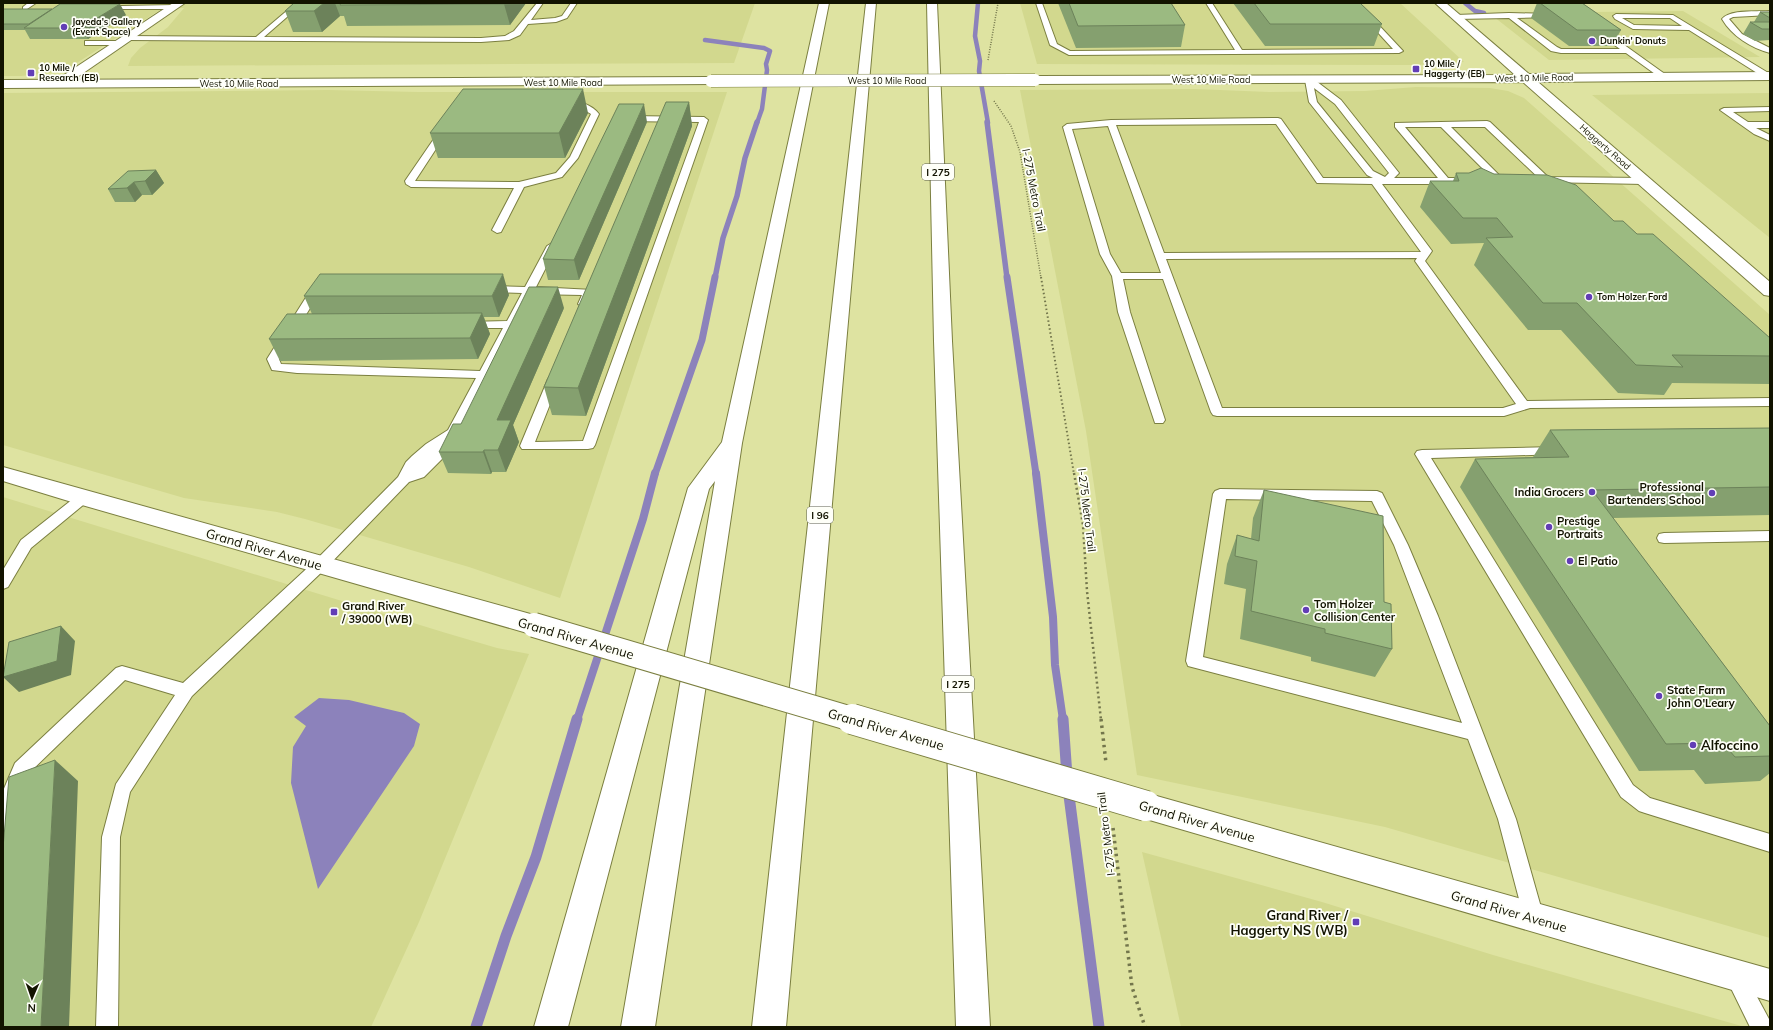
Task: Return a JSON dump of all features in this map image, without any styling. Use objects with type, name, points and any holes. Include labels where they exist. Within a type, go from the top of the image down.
[{"type":"main road","points":[[638,1027],[732,443],[824,3]]},
{"type":"main road","name":"I 96","points":[[769,1027],[871,3]]},
{"type":"main road","name":"I 275","points":[[932,3],[943,341],[973,1027]]},
{"type":"main road","name":"Haggerty Road","points":[[1440,3],[1767,286]]},
{"type":"main road","points":[[59,84],[177,5]]},
{"type":"main road","name":"West 10 Mile Road","points":[[3,84],[474,88],[711,82],[1309,80],[1769,76]]},
{"type":"main road","points":[[551,1027],[699,488],[732,443]]},
{"type":"main road","name":"Grand River Avenue","points":[[3,474],[83,498],[534,625],[1146,806],[1770,985]]},
{"type":"lane","points":[[25,8],[33,3]]},
{"type":"lane","points":[[258,38],[300,3]]},
{"type":"lane","points":[[88,44],[123,41],[258,38],[481,40],[506,38],[517,33],[540,3]]},
{"type":"lane","points":[[525,22],[556,20],[565,17],[574,3]]},
{"type":"lane","points":[[1039,3],[1054,45],[1069,53],[1399,50],[1354,3]]},
{"type":"lane","points":[[1209,3],[1240,52]]},
{"type":"lane","points":[[121,8],[177,5]]},
{"type":"lane","points":[[1770,13],[1733,15],[1728,16],[1725,19],[1736,35],[1766,47],[1770,51]]},
{"type":"lane","points":[[1456,17],[1559,15]]},
{"type":"lane","points":[[1509,16],[1554,49],[1561,51],[1627,51]]},
{"type":"lane","points":[[1690,28],[1633,27],[1616,16],[1671,16],[1769,76]]},
{"type":"lane","points":[[1592,27],[1665,77]]},
{"type":"lane","points":[[1309,80],[1313,102],[1370,173],[1381,181],[1427,251],[1420,261],[1524,406]]},
{"type":"lane","points":[[1309,80],[1338,102],[1394,174],[1381,181]]},
{"type":"lane","points":[[450,122],[420,164],[410,181],[411,184],[519,185],[559,176],[574,158],[595,114],[590,108],[584,105],[562,104]]},
{"type":"lane","points":[[1770,109],[1724,110],[1757,132],[1770,138]]},
{"type":"lane","points":[[557,372],[527,446],[588,445],[704,120],[619,119]]},
{"type":"lane","points":[[1159,420],[1124,312],[1117,276],[1105,254],[1068,127],[1111,123],[1278,121],[1320,181],[1503,180],[1444,125]]},
{"type":"lane","points":[[1111,123],[1217,412],[1504,412],[1529,404],[1770,402]]},
{"type":"lane","points":[[1445,181],[1398,125],[1487,124],[1546,180]]},
{"type":"lane","points":[[1746,125],[1770,125]]},
{"type":"lane","points":[[1530,180],[1644,181]]},
{"type":"lane","points":[[1566,181],[1577,192]]},
{"type":"lane","points":[[497,230],[519,188],[519,185]]},
{"type":"lane","points":[[106,1027],[111,837],[122,790],[186,691],[321,564],[404,479],[419,474],[445,448],[558,235]]},
{"type":"lane","points":[[1160,256],[1424,255]]},
{"type":"lane","points":[[1117,276],[1167,276]]},
{"type":"lane","points":[[327,287],[314,293],[273,359],[276,367],[297,369],[484,374]]},
{"type":"lane","points":[[474,289],[589,292],[580,314]]},
{"type":"lane","points":[[456,325],[511,324]]},
{"type":"lane","points":[[293,326],[309,326]]},
{"type":"lane","points":[[1572,451],[1422,454],[1627,791],[1645,805],[1770,843]]},
{"type":"lane","points":[[1474,733],[1194,661],[1220,494],[1377,496],[1401,546],[1430,616],[1507,819],[1534,918]]},
{"type":"lane","points":[[3,583],[26,544],[83,498]]},
{"type":"lane","points":[[1664,538],[1770,536]]},
{"type":"lane","points":[[3,822],[5,808],[21,769],[122,673],[186,691]]},
{"type":"lane","points":[[1734,974],[1761,1027]]},
{"type":"path","points":[[988,62],[998,3]]},
{"type":"path","name":"I-275 Metro Trail","points":[[992,95],[994,101],[1010,126],[1020,152],[1083,525],[1087,591],[1106,764]]},
{"type":"path","name":"I-275 Metro Trail","points":[[1112,820],[1132,987],[1145,1027]]},
{"type":"shaded area","points":[[3,3],[755,3],[734,63],[128,66],[131,58],[140,48],[168,27],[184,8],[163,8],[72,66],[50,73],[3,76]]},
{"type":"shaded area","points":[[1020,3],[1400,3],[1464,62],[1409,65],[1037,64]]},
{"type":"shaded area","points":[[1683,11],[1760,57],[1549,60],[1489,13]]},
{"type":"shaded area","points":[[1416,87],[1490,88],[1508,91],[1524,98],[1770,315],[1770,938],[1385,827],[1137,775],[1086,431],[1020,90],[1195,89],[1269,92],[1365,91]]},
{"type":"shaded area","points":[[328,90],[418,92],[727,92],[560,598],[469,567],[305,519],[277,512],[184,498],[3,445],[3,93]]},
{"type":"shaded area","points":[[1770,93],[1770,238],[1592,95]]},
{"type":"shaded area","points":[[3,497],[446,633],[497,648],[529,654],[419,922],[371,1027],[3,1027]]},
{"type":"shaded area","points":[[319,698],[349,700],[404,713],[420,724],[414,746],[318,889],[291,783],[293,747],[306,726],[294,717]]},
{"type":"shaded area","points":[[1142,852],[1322,902],[1493,955],[1745,1027],[1181,1027]]},
{"type":"building","points":[[294,3],[324,3],[314,11],[285,11]]},
{"type":"building","points":[[341,3],[505,3],[340,5]]},
{"type":"building","points":[[1069,3],[1171,3],[1185,25],[1078,26]]},
{"type":"building","points":[[1254,3],[1360,3],[1382,24],[1270,24]]},
{"type":"building","points":[[1540,3],[1582,3],[1621,30],[1577,30]]},
{"type":"building","points":[[60,4],[120,4],[81,28],[24,28]]},
{"type":"building","points":[[3,9],[52,9],[29,24],[3,24]]},
{"type":"building","points":[[1760,12],[1770,12],[1770,18]]},
{"type":"building","points":[[1750,22],[1770,22],[1770,29],[1762,29]]},
{"type":"building","points":[[463,89],[583,89],[559,133],[430,133]]},
{"type":"building","points":[[666,102],[689,102],[578,388],[544,387]]},
{"type":"building","points":[[619,104],[644,104],[574,260],[543,259]]},
{"type":"building","name":"Tom Holzer Ford","points":[[1481,168],[1494,174],[1547,175],[1576,185],[1614,221],[1623,221],[1637,234],[1653,234],[1770,338],[1770,356],[1672,355],[1683,367],[1636,365],[1577,303],[1543,303],[1486,238],[1513,237],[1497,218],[1463,218],[1430,181],[1459,181],[1456,173],[1469,173]]},
{"type":"building","points":[[156,170],[145,181],[134,182],[127,188],[108,189],[128,171]]},
{"type":"building","points":[[320,274],[503,274],[492,296],[304,296]]},
{"type":"building","points":[[529,287],[558,287],[497,420],[511,420],[498,450],[484,450],[483,452],[439,452],[453,424],[461,424]]},
{"type":"building","points":[[482,313],[470,338],[269,339],[287,314]]},
{"type":"building","points":[[1770,428],[1770,487],[1592,490],[1770,726],[1770,756],[1735,757],[1723,743],[1666,744],[1475,459],[1569,457],[1550,430]]},
{"type":"building","name":"Tom Holzer Collision Center","points":[[1264,490],[1383,516],[1384,602],[1391,604],[1392,649],[1325,633],[1325,629],[1251,611],[1257,561],[1235,556],[1237,535],[1259,541]]},
{"type":"building","points":[[61,626],[57,661],[3,677],[9,642]]},
{"type":"building","points":[[55,760],[41,1027],[3,1027],[3,848],[9,777]]},
{"type":"waterway","points":[[978,3],[975,36],[980,61],[979,71],[988,123]]},
{"type":"waterway","points":[[1465,3],[1475,11],[1484,13]]},
{"type":"waterway","points":[[705,40],[764,48],[770,51],[766,64],[767,70],[762,109],[757,123]]},
{"type":"waterway","points":[[715,278],[723,238],[737,196],[745,158],[757,122]]},
{"type":"waterway","points":[[987,122],[1007,278]]},
{"type":"waterway","points":[[655,474],[702,340],[715,277]]},
{"type":"waterway","points":[[1007,277],[1036,474]]},
{"type":"waterway","points":[[577,720],[643,519],[655,473]]},
{"type":"waterway","points":[[1036,473],[1053,617],[1055,665],[1063,720]]},
{"type":"waterway","points":[[476,1027],[506,936],[536,857],[577,719]]},
{"type":"waterway","points":[[1063,719],[1067,776]]},
{"type":"waterway","points":[[1068,788],[1099,1027]]},
{"type":"place","name":"Jayeda's Gallery (Event Space)","points":[[64,27]]},
{"type":"place","name":"Dunkin' Donuts","points":[[1592,41]]},
{"type":"place","name":"10 Mile / Haggerty (EB)","points":[[1416,69]]},
{"type":"place","name":"10 Mile / Research (EB)","points":[[31,73]]},
{"type":"place","name":"Tom Holzer Ford","points":[[1589,297]]},
{"type":"place","name":"India Grocers","points":[[1592,492]]},
{"type":"place","name":"Professional Bartenders School","points":[[1712,493]]},
{"type":"place","name":"Prestige Portraits","points":[[1549,527]]},
{"type":"place","name":"El Patio","points":[[1570,561]]},
{"type":"place","name":"Tom Holzer Collision Center","points":[[1306,610]]},
{"type":"place","name":"Grand River / 39000 (WB)","points":[[334,612]]},
{"type":"place","name":"State Farm John O'Leary","points":[[1659,696]]},
{"type":"place","name":"Alfoccino","points":[[1693,745]]},
{"type":"place","name":"Grand River / Haggerty NS (WB)","points":[[1356,922]]}]
